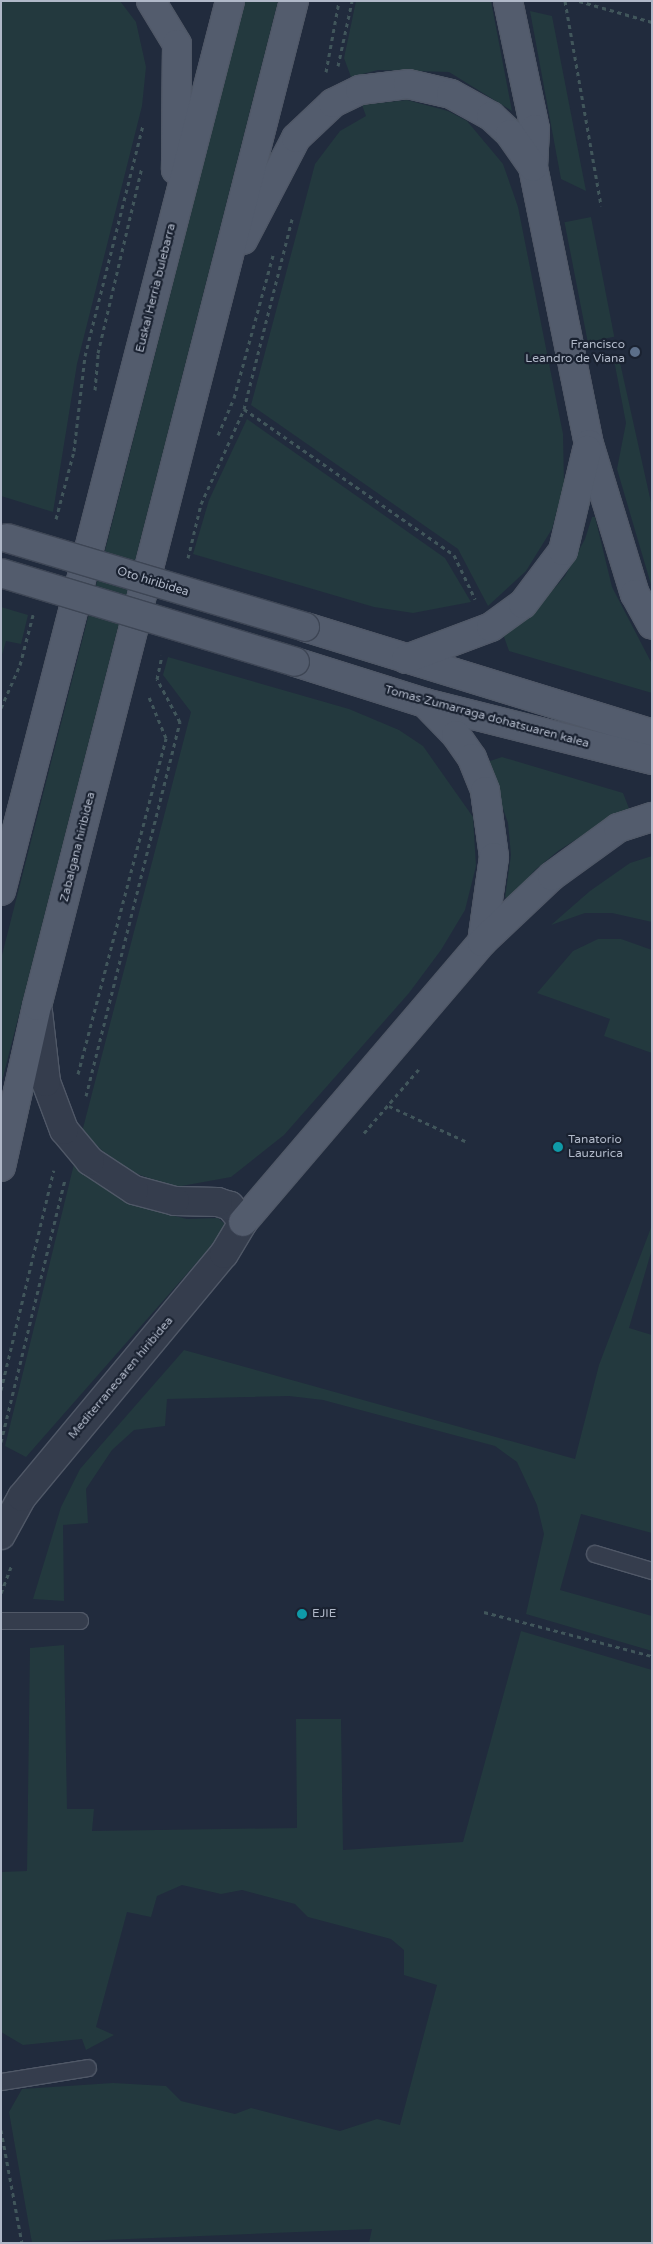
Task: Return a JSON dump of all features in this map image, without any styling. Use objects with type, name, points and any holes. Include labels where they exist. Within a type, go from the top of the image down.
[{"type":"main road","points":[[150,1],[177,44],[177,206]]},
{"type":"main road","name":"Euskal Herria bulebarra","points":[[1,891],[230,1]]},
{"type":"main road","points":[[220,283],[294,1]]},
{"type":"main road","points":[[508,1],[535,129],[533,167],[589,444],[635,594],[652,625]]},
{"type":"main road","points":[[220,283],[296,138],[340,99],[383,85],[408,84],[451,94],[490,116],[510,134],[533,167]]},
{"type":"main road","name":"Zabalgana hiribidea","points":[[1,1167],[37,1006],[160,528],[220,283]]},
{"type":"main road","points":[[406,659],[490,627],[523,604],[549,574],[566,543],[589,444]]},
{"type":"main road","name":"Oto hiribidea","points":[[4,537],[406,659]]},
{"type":"main road","name":"Tomas Zumarraga dohatsuaren kalea","points":[[1,572],[425,703],[652,760]]},
{"type":"main road","points":[[406,659],[652,734]]},
{"type":"main road","points":[[425,703],[456,735],[472,758],[485,791],[494,858],[482,942]]},
{"type":"main road","points":[[243,1222],[482,942],[552,876],[618,828],[652,817]]},
{"type":"street","points":[[37,1006],[46,1082],[69,1136],[90,1161],[134,1190],[174,1201],[218,1202],[230,1206],[243,1222]]},
{"type":"street","name":"Mediterraneoaren hiribidea","points":[[1,1535],[22,1497],[224,1254],[243,1222]]},
{"type":"lane","points":[[595,1554],[652,1571]]},
{"type":"lane","points":[[1,1621],[80,1621]]},
{"type":"lane","points":[[1,2082],[88,2068]]},
{"type":"path","points":[[339,1],[325,80],[340,99]]},
{"type":"path","points":[[340,99],[337,75],[352,1]]},
{"type":"path","points":[[565,1],[601,206]]},
{"type":"path","points":[[579,1],[652,22]]},
{"type":"path","points":[[54,528],[74,451],[84,356],[145,116]]},
{"type":"path","points":[[185,569],[201,504],[244,409],[293,216]]},
{"type":"path","points":[[216,441],[234,398],[273,253]]},
{"type":"path","points":[[244,409],[454,556],[478,605]]},
{"type":"path","points":[[1,708],[20,665],[34,610]]},
{"type":"path","points":[[1,1390],[180,722],[157,679],[164,651]]},
{"type":"path","points":[[77,1080],[166,738],[146,689]]},
{"type":"path","points":[[389,1106],[465,1141]]},
{"type":"path","points":[[1,1442],[69,1136]]},
{"type":"path","points":[[484,1612],[652,1656]]},
{"type":"path","points":[[1,2130],[22,2243]]},
{"type":"green space","points":[[1,1],[120,1],[136,22],[146,67],[142,106],[77,364],[53,512],[1,496]]},
{"type":"green space","points":[[245,1],[278,1],[1,1085],[1,959]]},
{"type":"green space","points":[[356,1],[491,1],[512,111],[449,72],[378,70],[351,77],[344,58]]},
{"type":"green space","points":[[530,11],[552,16],[586,191],[561,179]]},
{"type":"green space","points":[[407,100],[448,111],[467,121],[503,164],[518,207],[563,434],[564,484],[552,529],[526,571],[488,606],[458,549],[251,405],[315,164],[340,131],[366,116],[362,105]]},
{"type":"green space","points":[[591,217],[614,337],[588,342],[564,222]]},
{"type":"green space","points":[[619,358],[652,507],[652,588],[617,469],[626,423],[614,360]]},
{"type":"green space","points":[[247,419],[445,558],[471,602],[413,613],[374,607],[193,554],[209,500]]},
{"type":"green space","points":[[592,517],[595,517],[612,587],[652,664],[652,693],[509,651],[502,631],[537,608],[565,576],[585,539]]},
{"type":"green space","points":[[1,607],[28,615],[21,644],[6,641],[1,658]]},
{"type":"green space","points":[[168,657],[349,709],[399,730],[423,746],[473,817],[476,866],[465,910],[441,950],[409,993],[284,1135],[231,1177],[176,1187],[122,1169],[82,1132],[191,712],[163,675]]},
{"type":"green space","points":[[502,757],[623,793],[630,811],[597,826],[558,851],[535,870],[509,900],[505,897],[511,855],[508,823],[487,762]]},
{"type":"green space","points":[[652,856],[652,922],[612,913],[585,913],[551,925],[590,891],[630,863]]},
{"type":"green space","points":[[598,939],[621,939],[652,950],[652,1053],[604,1036],[610,1019],[537,993],[573,951]]},
{"type":"green space","points":[[74,1164],[108,1190],[147,1209],[187,1219],[218,1218],[225,1224],[220,1236],[26,1457],[5,1446]]},
{"type":"green space","points":[[652,1225],[652,1249],[629,1328],[652,1335],[652,1533],[581,1514],[560,1590],[652,1616],[652,1651],[526,1614],[544,1534],[537,1505],[517,1462],[495,1446],[323,1400],[289,1396],[167,1399],[165,1426],[134,1430],[112,1450],[86,1489],[88,1523],[63,1525],[64,1601],[33,1599],[61,1507],[80,1469],[184,1350],[575,1459],[599,1365]]},
{"type":"green space","points":[[521,1631],[652,1670],[652,2243],[369,2243],[372,2229],[32,2243],[9,2112],[22,2089],[113,2083],[166,2086],[181,2101],[235,2114],[251,2108],[340,2131],[377,2119],[400,2125],[437,1985],[404,1975],[404,1950],[391,1939],[308,1917],[295,1904],[242,1890],[221,1894],[182,1885],[157,1896],[151,1917],[127,1912],[96,2027],[114,2035],[86,2050],[82,2039],[23,2045],[1,2032],[1,1872],[27,1871],[30,1648],[64,1645],[67,1809],[94,1809],[92,1831],[297,1828],[296,1719],[341,1719],[343,1850],[463,1842]]},
{"type":"place","name":"Francisco Leandro de Viana","points":[[635,352]]},
{"type":"place","name":"Tanatorio Lauzurica","points":[[558,1147]]},
{"type":"place","name":"EJIE","points":[[302,1614]]}]
